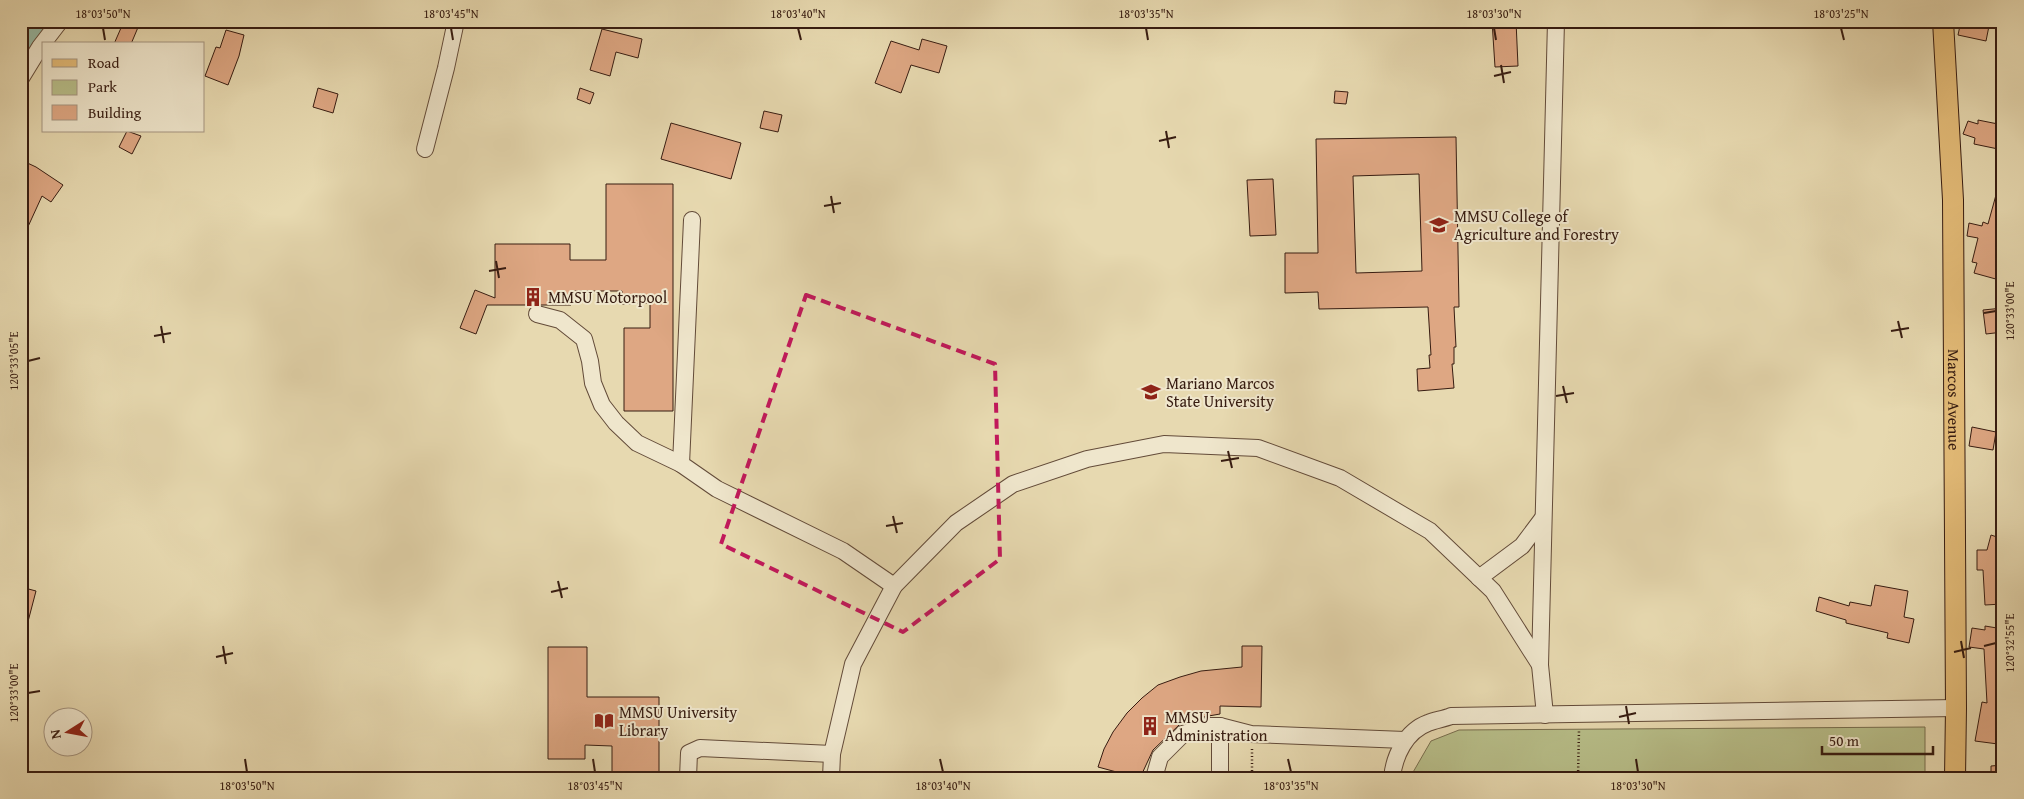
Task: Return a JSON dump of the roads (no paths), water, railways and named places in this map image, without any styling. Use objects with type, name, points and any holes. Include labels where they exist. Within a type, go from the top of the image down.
[{"type":"main road","name":"Marcos Avenue","points":[[1943,21],[1953,200],[1955,778]]},
{"type":"street","points":[[44,42],[60,21]]},
{"type":"street","points":[[425,149],[456,21]]},
{"type":"street","points":[[1545,714],[1540,664],[1556,21]]},
{"type":"street","points":[[21,78],[42,44]]},
{"type":"street","points":[[681,464],[692,220]]},
{"type":"street","points":[[538,314],[560,320],[584,339],[593,383],[602,405],[616,424],[637,443],[681,464],[717,489],[843,551],[894,586]]},
{"type":"street","points":[[831,778],[832,754],[852,664],[894,586],[956,523],[1013,484],[1087,459],[1164,444],[1258,448],[1340,478],[1430,530],[1493,591],[1540,664]]},
{"type":"street","points":[[1479,578],[1522,546],[1543,518]]},
{"type":"street","points":[[1392,778],[1393,766],[1405,740],[1426,724],[1451,716],[1956,708]]},
{"type":"street","points":[[1154,778],[1160,757],[1183,734],[1206,726],[1220,726],[1251,734],[1405,740]]},
{"type":"street","points":[[1220,726],[1220,778]]},
{"type":"street","points":[[688,778],[689,753],[700,748],[832,754]]},
{"type":"waterway","points":[[21,54],[42,21]]},
{"type":"place","name":"MMSU College of Agriculture and Forestry","points":[[1439,225]]},
{"type":"place","name":"MMSU Motorpool","points":[[533,297]]},
{"type":"place","name":"Mariano Marcos State University","points":[[1151,392]]},
{"type":"place","name":"MMSU University Library","points":[[604,721]]},
{"type":"place","name":"MMSU Administration","points":[[1150,726]]}]
